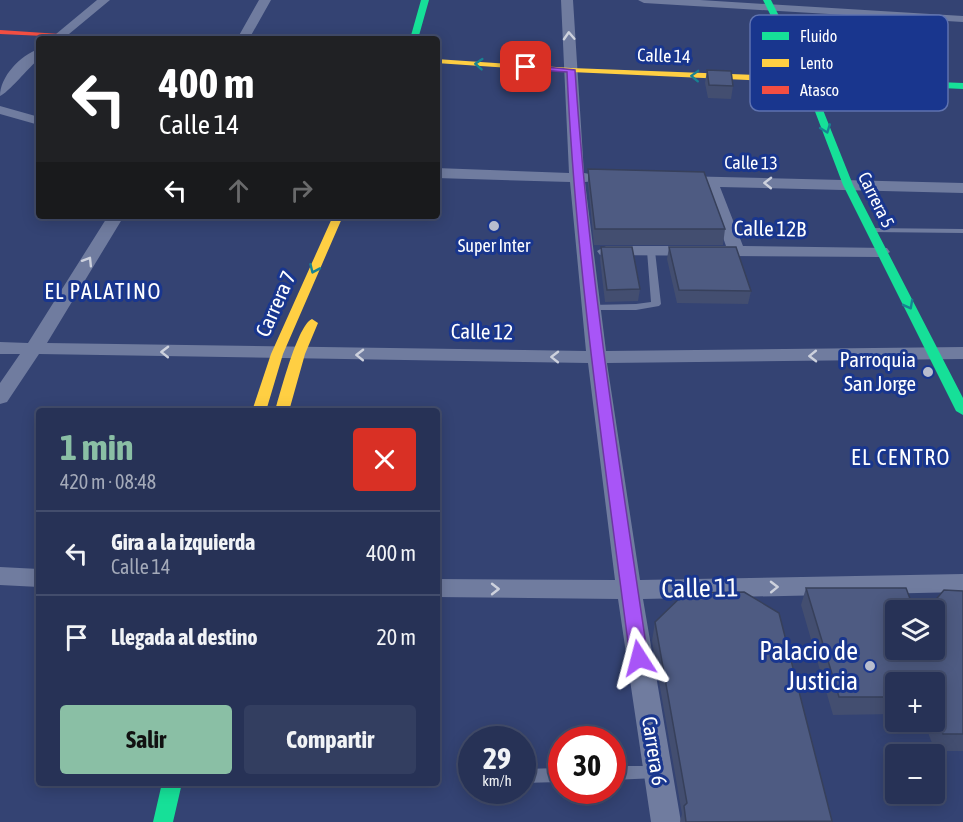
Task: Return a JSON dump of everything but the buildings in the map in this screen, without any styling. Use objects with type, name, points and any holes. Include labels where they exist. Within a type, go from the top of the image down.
[{"type":"main road","points":[[415,36],[425,0]]},
{"type":"main road","points":[[0,32],[38,36]]},
{"type":"main road","name":"Calle 14","points":[[440,61],[571,70],[750,78]]},
{"type":"main road","name":"Calle 14","points":[[948,85],[963,86]]},
{"type":"main road","name":"Carrera 5","points":[[819,111],[848,185],[963,411]]},
{"type":"main road","name":"Carrera 7","points":[[260,408],[277,354],[337,219]]},
{"type":"main road","name":"Carrera 7","points":[[283,408],[299,354],[318,312]]},
{"type":"main road","points":[[163,822],[171,786]]},
{"type":"street","points":[[59,36],[104,0]]},
{"type":"street","points":[[245,36],[266,0]]},
{"type":"street","name":"Carrera 6","points":[[567,0],[577,178],[590,308],[629,590],[666,822]]},
{"type":"street","points":[[644,0],[768,4],[911,15]]},
{"type":"street","points":[[948,18],[963,19]]},
{"type":"street","points":[[0,92],[18,70],[36,55]]},
{"type":"street","points":[[1,112],[36,121]]},
{"type":"street","points":[[440,173],[610,179]]},
{"type":"street","name":"Calle 13","points":[[666,181],[963,189]]},
{"type":"street","points":[[711,182],[736,251]]},
{"type":"street","points":[[0,398],[114,219]]},
{"type":"street","name":"Calle 12B","points":[[586,252],[881,252]]},
{"type":"street","name":"Calle 12","points":[[0,348],[277,354],[597,357],[963,353]]},
{"type":"street","points":[[0,576],[36,578]]},
{"type":"street","name":"Calle 11","points":[[440,588],[629,590],[963,583]]},
{"type":"lane","points":[[871,230],[963,231]]},
{"type":"lane","points":[[590,308],[656,304],[651,251]]},
{"type":"lane","points":[[626,773],[657,772]]},
{"type":"traffic: fast","points":[[415,36],[425,0]]},
{"type":"traffic: fast","points":[[767,0],[774,15]]},
{"type":"traffic: fast","points":[[948,85],[963,86]]},
{"type":"traffic: fast","points":[[819,111],[848,185],[963,411]]},
{"type":"traffic: fast","points":[[163,822],[171,786]]},
{"type":"traffic: slow","points":[[440,61],[571,70],[750,77]]},
{"type":"traffic: slow","points":[[260,408],[277,354],[337,219]]},
{"type":"traffic: slow","points":[[283,408],[299,354],[312,323]]},
{"type":"traffic: jam","points":[[0,32],[60,36]]},
{"type":"place","name":"Super Inter","points":[[494,226]]},
{"type":"place","name":"Parroquia San Jorge","points":[[928,372]]},
{"type":"place","name":"Palacio de Justicia","points":[[870,666]]},
{"type":"district","name":"EL PALATINO","points":[[103,291]]},
{"type":"district","name":"EL CENTRO","points":[[901,457]]},
{"type":"route","points":[[526,67],[571,70],[577,178],[590,308],[639,658]]}]
